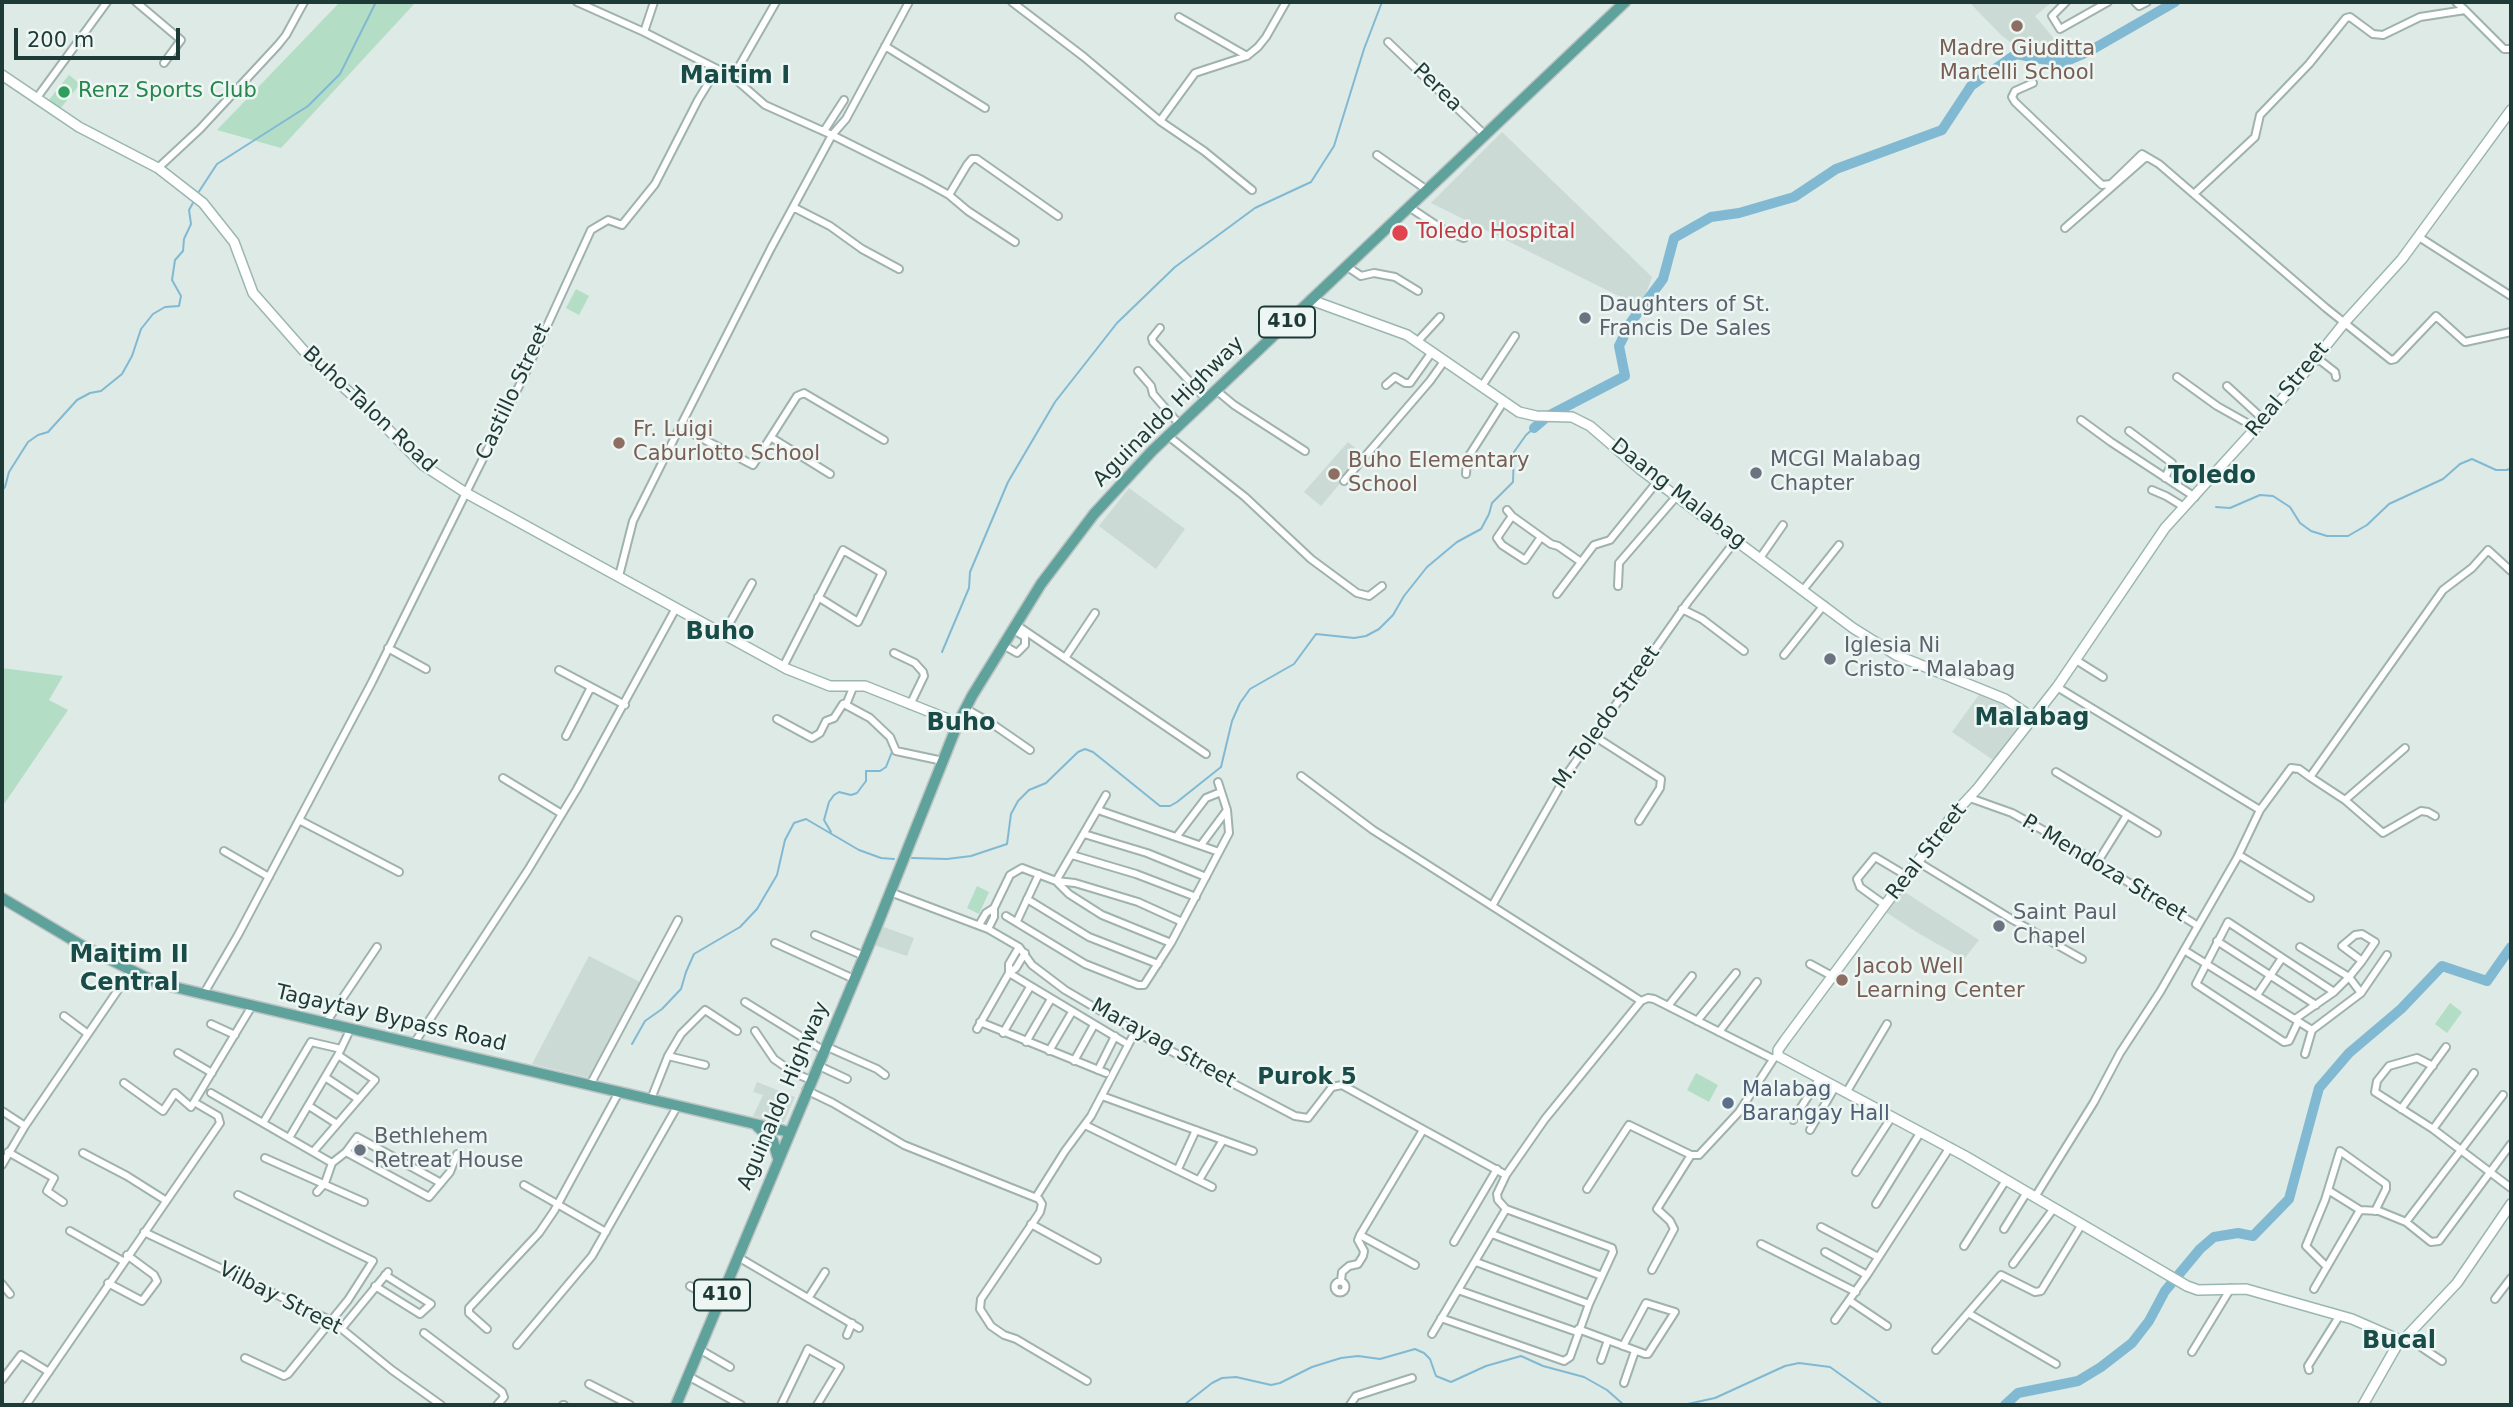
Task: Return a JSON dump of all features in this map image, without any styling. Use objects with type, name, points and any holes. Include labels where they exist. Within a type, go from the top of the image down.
[{"type":"main road","name":"Aguinaldo Highway","points":[[928,802],[958,723],[1013,626],[1068,547],[1131,472],[1625,2]]},
{"type":"main road","name":"Aguinaldo Highway","points":[[676,1405],[928,802],[986,674]]},
{"type":"main road","name":"Tagaytay Bypass Road","points":[[2,898],[81,945],[157,983],[789,1132]]},
{"type":"main road","points":[[752,1123],[773,1141],[778,1160]]},
{"type":"street","points":[[36,99],[107,2]]},
{"type":"street","points":[[136,2],[181,40],[164,63]]},
{"type":"street","points":[[158,168],[219,109],[282,40],[304,2]]},
{"type":"street","points":[[577,2],[718,69],[733,77],[765,105],[824,131],[949,195],[1014,242]]},
{"type":"street","points":[[644,32],[654,2]]},
{"type":"street","points":[[733,77],[775,2]]},
{"type":"street","points":[[619,576],[633,521],[680,427],[793,207],[832,135],[846,119],[909,2]]},
{"type":"street","points":[[1012,2],[1084,57],[1160,121],[1204,151],[1252,190]]},
{"type":"street","points":[[1160,121],[1195,73],[1247,56],[1266,37],[1286,2]]},
{"type":"street","points":[[2066,2],[2052,16],[2060,29],[2108,2]]},
{"type":"street","points":[[2135,2],[2139,6],[2147,2]]},
{"type":"street","points":[[2456,2],[2504,48],[2511,49]]},
{"type":"street","points":[[2195,193],[2255,137],[2260,115],[2346,18],[2350,17],[2373,34],[2383,35],[2420,17],[2465,10]]},
{"type":"street","points":[[1179,17],[1247,56]]},
{"type":"street","name":"Perea","points":[[1388,42],[1485,135]]},
{"type":"street","points":[[885,46],[985,108]]},
{"type":"street","name":"Castillo Street","points":[[203,995],[269,877],[452,524],[591,230],[608,220],[622,225],[655,184],[698,100],[718,69]]},
{"type":"street","name":"Buho-Talon Road","points":[[2,75],[79,127],[158,168],[203,203],[234,242],[253,293],[304,351],[373,414],[423,465],[466,493],[783,667],[830,686],[854,685],[879,691],[958,723]]},
{"type":"street","points":[[2033,83],[2015,91],[2012,97],[2015,102],[2102,185],[2111,184],[2142,154],[2160,164],[2310,295],[2393,360],[2436,316],[2465,342],[2511,332]]},
{"type":"street","points":[[824,131],[844,100]]},
{"type":"street","name":"Real Street","points":[[1775,1058],[1781,1046],[1917,862],[2057,687],[2151,546],[2264,420],[2419,237],[2511,110]]},
{"type":"street","points":[[1377,155],[1427,190]]},
{"type":"street","points":[[2065,228],[2146,157]]},
{"type":"street","points":[[949,195],[967,165],[972,159],[977,159],[1059,216]]},
{"type":"street","points":[[793,207],[830,226],[862,249],[899,270]]},
{"type":"street","points":[[1409,207],[1432,223],[1464,238]]},
{"type":"street","points":[[2419,237],[2511,296]]},
{"type":"street","points":[[1346,266],[1364,276],[1374,273],[1390,275],[1418,291]]},
{"type":"street","name":"Daang Malabag","points":[[1311,300],[1402,332],[1519,412],[1572,417],[1590,426],[1676,497],[1853,628],[1896,656],[2005,699],[2033,718]]},
{"type":"street","points":[[1418,341],[1440,317]]},
{"type":"street","points":[[1160,328],[1152,338],[1153,342],[1206,398]]},
{"type":"street","points":[[1482,386],[1515,336]]},
{"type":"street","points":[[1386,385],[1395,377],[1410,383],[1432,352]]},
{"type":"street","points":[[2317,358],[2335,372],[2336,377]]},
{"type":"street","points":[[1344,481],[1445,360]]},
{"type":"street","points":[[1139,371],[1153,394],[1179,424]]},
{"type":"street","points":[[2177,377],[2217,406],[2256,428]]},
{"type":"street","points":[[2227,386],[2264,420]]},
{"type":"street","points":[[1216,390],[1234,405],[1306,451]]},
{"type":"street","points":[[680,427],[753,465],[797,396],[804,393],[884,440]]},
{"type":"street","points":[[1465,474],[1467,459],[1504,401]]},
{"type":"street","points":[[2081,420],[2195,497]]},
{"type":"street","points":[[2129,431],[2171,461],[2172,467],[2165,478]]},
{"type":"street","points":[[1167,435],[1245,497],[1311,559],[1357,593],[1369,596],[1382,586]]},
{"type":"street","points":[[772,438],[830,474]]},
{"type":"street","points":[[1557,594],[1594,545],[1610,540],[1657,482]]},
{"type":"street","points":[[2152,490],[2184,507]]},
{"type":"street","points":[[1618,586],[1619,563],[1676,497]]},
{"type":"street","points":[[1541,537],[1525,560],[1502,545],[1497,538],[1510,513],[1541,537],[1581,562]]},
{"type":"street","points":[[1760,558],[1783,525]]},
{"type":"street","name":"M. Toledo Street","points":[[1492,906],[1550,800],[1682,609],[1736,540]]},
{"type":"street","points":[[1803,590],[1839,545]]},
{"type":"street","points":[[783,667],[818,597],[843,550],[881,573],[859,621],[818,597]]},
{"type":"street","points":[[2310,777],[2443,590],[2472,568],[2487,550],[2511,572]]},
{"type":"street","points":[[723,635],[752,583]]},
{"type":"street","points":[[1784,654],[1824,605]]},
{"type":"street","points":[[413,1045],[562,814],[625,705],[676,608]]},
{"type":"street","points":[[1682,609],[1702,619],[1744,651]]},
{"type":"street","points":[[1065,658],[1095,613]]},
{"type":"street","points":[[1003,645],[1017,653],[1025,645],[1025,637],[1013,626]]},
{"type":"street","points":[[1013,626],[1206,754]]},
{"type":"street","points":[[388,648],[426,668]]},
{"type":"street","points":[[894,653],[915,663],[923,672],[924,677],[910,705]]},
{"type":"street","points":[[2076,660],[2103,677]]},
{"type":"street","points":[[559,670],[625,705]]},
{"type":"street","points":[[777,719],[813,738],[820,733],[826,721],[834,718],[843,704],[847,703],[854,685]]},
{"type":"street","points":[[566,736],[591,687]]},
{"type":"street","points":[[2057,687],[2260,810]]},
{"type":"street","points":[[847,703],[846,705],[870,718],[890,737],[897,751],[943,761]]},
{"type":"street","points":[[970,711],[1030,750]]},
{"type":"street","points":[[1594,736],[1661,779],[1660,788],[1639,821]]},
{"type":"street","points":[[2345,800],[2405,748]]},
{"type":"street","points":[[2004,1229],[2031,1195],[2184,950],[2239,855],[2260,810],[2291,768],[2299,769],[2345,800],[2383,833],[2421,811],[2435,816]]},
{"type":"street","points":[[2056,772],[2157,834]]},
{"type":"street","points":[[1301,776],[1373,830],[1641,1001]]},
{"type":"street","points":[[503,778],[562,814]]},
{"type":"street","points":[[1006,916],[1074,958],[1138,985],[1147,982],[1171,943],[1229,833],[1227,810],[1218,782]]},
{"type":"street","points":[[1177,836],[1206,798],[1221,792]]},
{"type":"street","points":[[1056,881],[1106,795]]},
{"type":"street","name":"P. Mendoza Street","points":[[1970,797],[2012,813],[2198,926]]},
{"type":"street","points":[[1098,810],[1219,852]]},
{"type":"street","points":[[1201,845],[1227,810]]},
{"type":"street","points":[[2097,863],[2127,815]]},
{"type":"street","points":[[299,820],[399,873]]},
{"type":"street","points":[[1084,834],[1147,853],[1206,877]]},
{"type":"street","points":[[224,851],[269,877]]},
{"type":"street","points":[[1072,855],[1136,874],[1196,897]]},
{"type":"street","points":[[2239,855],[2310,898]]},
{"type":"street","points":[[1885,905],[1860,887],[1857,879],[1875,857],[1907,876]]},
{"type":"street","points":[[1917,862],[2082,959]]},
{"type":"street","points":[[988,929],[994,917],[994,908],[1013,872],[1021,868],[1056,881],[1075,883],[1138,902],[1182,922]]},
{"type":"street","points":[[1017,921],[1039,874]]},
{"type":"street","points":[[1056,881],[1069,894],[1102,915],[1171,943]]},
{"type":"street","name":"Marayag Street","points":[[890,892],[988,929],[1022,950],[1032,964],[1048,978],[1135,1032],[1302,1118],[1308,1118],[1332,1087],[1342,1085],[1506,1175]]},
{"type":"street","points":[[1027,899],[1089,937],[1158,964]]},
{"type":"street","points":[[979,925],[986,913],[994,908]]},
{"type":"street","points":[[590,1086],[678,920]]},
{"type":"street","points":[[2334,992],[2228,922],[2196,984],[2284,1042],[2289,1041],[2297,1020],[2334,992],[2362,961],[2375,942],[2362,934],[2355,935],[2342,946],[2362,961]]},
{"type":"street","points":[[815,935],[864,956]]},
{"type":"street","points":[[2217,941],[2316,1005]]},
{"type":"street","points":[[775,943],[854,979]]},
{"type":"street","points":[[325,1024],[377,947]]},
{"type":"street","points":[[2300,947],[2349,977],[2361,993]]},
{"type":"street","points":[[1022,950],[1009,964],[1009,973],[978,1026],[1106,1073]]},
{"type":"street","points":[[2184,950],[2312,1030]]},
{"type":"street","points":[[2305,1054],[2312,1030],[2361,993],[2388,956]]},
{"type":"street","points":[[2257,995],[2282,958]]},
{"type":"street","points":[[1810,964],[1832,976]]},
{"type":"street","points":[[2,1165],[24,1126],[131,971]]},
{"type":"street","points":[[1009,973],[1124,1042]]},
{"type":"street","points":[[1697,1021],[1736,973]]},
{"type":"street","points":[[1668,1006],[1692,976]]},
{"type":"street","points":[[1719,1032],[1757,982]]},
{"type":"street","points":[[1003,1033],[1030,987]]},
{"type":"street","points":[[1441,1318],[1564,1360],[1570,1357],[1589,1304],[1613,1252],[1610,1245],[1506,1209],[1498,1200],[1497,1194],[1506,1175],[1572,1083],[1641,1001],[1648,998],[1819,1079],[1950,1147],[2187,1286],[2198,1290],[2246,1289],[2352,1318],[2403,1339],[2442,1361]]},
{"type":"street","points":[[1026,1042],[1051,999]]},
{"type":"street","points":[[745,1002],[824,1048],[877,1069],[885,1075]]},
{"type":"street","points":[[124,1083],[163,1111],[175,1093],[191,1107],[252,1006]]},
{"type":"street","points":[[651,1099],[668,1056],[681,1034],[705,1010],[737,1031]]},
{"type":"street","points":[[1049,1051],[1072,1012]]},
{"type":"street","points":[[64,1016],[88,1034]]},
{"type":"street","points":[[211,1024],[235,1035]]},
{"type":"street","points":[[1074,1061],[1094,1024]]},
{"type":"street","points":[[1846,1093],[1886,1024]]},
{"type":"street","points":[[289,1138],[340,1052],[350,1030]]},
{"type":"street","points":[[755,1031],[774,1059],[834,1103],[904,1145],[1036,1197],[1042,1204],[981,1299],[980,1309],[991,1326],[1087,1381]]},
{"type":"street","points":[[1036,1197],[1065,1150],[1085,1125],[1135,1032]]},
{"type":"street","points":[[1098,1070],[1115,1036]]},
{"type":"street","points":[[263,1123],[312,1042],[340,1052],[375,1080],[313,1152]]},
{"type":"street","points":[[2401,1109],[2446,1047]]},
{"type":"street","points":[[178,1053],[212,1073]]},
{"type":"street","points":[[668,1056],[705,1065]]},
{"type":"street","points":[[1587,1189],[1629,1125],[1691,1155],[1699,1155],[1731,1122],[1775,1058]]},
{"type":"street","points":[[2433,1066],[2417,1058],[2389,1066],[2377,1081],[2375,1092],[2433,1129],[2511,1188]]},
{"type":"street","points":[[817,1065],[847,1080]]},
{"type":"street","points":[[2433,1129],[2474,1073]]},
{"type":"street","points":[[325,1077],[358,1098]]},
{"type":"street","points":[[1794,1120],[1819,1079]]},
{"type":"street","points":[[1810,1130],[1835,1087]]},
{"type":"street","points":[[487,1329],[469,1313],[469,1308],[524,1252],[557,1204],[619,1092]]},
{"type":"street","points":[[211,1093],[332,1163]]},
{"type":"street","points":[[2406,1222],[2503,1095]]},
{"type":"street","points":[[1102,1096],[1253,1151]]},
{"type":"street","points":[[26,1405],[220,1122],[218,1116],[194,1102]]},
{"type":"street","points":[[517,1345],[582,1270],[678,1105]]},
{"type":"street","points":[[309,1106],[337,1124]]},
{"type":"street","points":[[2,1111],[24,1126]]},
{"type":"street","points":[[1856,1172],[1891,1118]]},
{"type":"street","points":[[1085,1125],[1212,1187]]},
{"type":"street","points":[[1178,1169],[1196,1129]]},
{"type":"street","points":[[1342,1281],[1342,1272],[1358,1264],[1363,1256],[1364,1251],[1358,1240],[1360,1235],[1423,1130]]},
{"type":"street","points":[[1876,1204],[1920,1133]]},
{"type":"street","points":[[317,1192],[325,1183],[332,1163],[346,1152],[357,1137],[441,1183]]},
{"type":"street","points":[[1199,1180],[1223,1140]]},
{"type":"street","points":[[2328,1189],[2360,1210],[2375,1211],[2406,1222],[2431,1242],[2439,1241],[2511,1144]]},
{"type":"street","points":[[1835,1320],[1950,1147]]},
{"type":"street","points":[[2327,1267],[2306,1247],[2342,1151],[2386,1184],[2375,1211]]},
{"type":"street","points":[[8,1152],[54,1178],[47,1191],[63,1202]]},
{"type":"street","points":[[346,1152],[429,1196],[450,1172],[457,1154]]},
{"type":"street","points":[[83,1153],[165,1200]]},
{"type":"street","points":[[1652,1270],[1674,1229],[1670,1221],[1657,1209],[1691,1155]]},
{"type":"street","points":[[265,1158],[364,1202]]},
{"type":"street","points":[[1454,1242],[1497,1169]]},
{"type":"street","points":[[1964,1246],[2007,1180]]},
{"type":"street","points":[[524,1185],[606,1232]]},
{"type":"street","points":[[238,1195],[373,1261],[332,1321],[284,1376],[245,1358]]},
{"type":"street","points":[[2363,1405],[2403,1339],[2457,1283],[2511,1204]]},
{"type":"street","points":[[2013,1264],[2054,1208]]},
{"type":"street","points":[[1432,1334],[1506,1209]]},
{"type":"street","points":[[2314,1289],[2360,1210]]},
{"type":"street","points":[[1031,1224],[1097,1260]]},
{"type":"street","points":[[1936,1350],[2001,1275],[2035,1292],[2041,1291],[2082,1224]]},
{"type":"street","points":[[1821,1227],[1878,1257]]},
{"type":"street","points":[[70,1231],[125,1258],[154,1275],[157,1281],[142,1301],[108,1283]]},
{"type":"street","name":"Vilbay Street","points":[[144,1232],[332,1321],[392,1370],[442,1405]]},
{"type":"street","points":[[1492,1234],[1602,1276]]},
{"type":"street","points":[[1360,1235],[1415,1265]]},
{"type":"street","points":[[1761,1244],[1856,1292]]},
{"type":"street","points":[[1825,1252],[1867,1275]]},
{"type":"street","points":[[738,1257],[859,1328]]},
{"type":"street","points":[[1476,1262],[1589,1304]]},
{"type":"street","points":[[809,1297],[825,1272]]},
{"type":"street","points":[[342,1328],[375,1286],[386,1273],[431,1304],[420,1314],[375,1286]]},
{"type":"street","points":[[2495,1299],[2511,1278]]},
{"type":"street","points":[[2,1284],[10,1294]]},
{"type":"street","points":[[690,1286],[719,1302]]},
{"type":"street","points":[[2192,1352],[2231,1288]]},
{"type":"street","points":[[1458,1290],[1645,1354],[1651,1352],[1676,1314],[1674,1310],[1646,1303],[1623,1346]]},
{"type":"street","points":[[1850,1301],[1888,1326]]},
{"type":"street","points":[[1968,1313],[2056,1364]]},
{"type":"street","points":[[2309,1370],[2308,1366],[2340,1315]]},
{"type":"street","points":[[847,1335],[852,1323]]},
{"type":"street","points":[[424,1333],[502,1392],[504,1397],[497,1405]]},
{"type":"street","points":[[1601,1360],[1608,1340]]},
{"type":"street","points":[[699,1349],[730,1367]]},
{"type":"street","points":[[781,1405],[808,1349],[840,1367],[817,1405]]},
{"type":"street","points":[[1624,1383],[1636,1351]]},
{"type":"street","points":[[2,1380],[21,1355],[49,1371]]},
{"type":"street","points":[[688,1376],[741,1405]]},
{"type":"street","points":[[1350,1405],[1356,1396],[1412,1378]]},
{"type":"street","points":[[589,1384],[630,1405]]},
{"type":"shaded area","name":"Madre Giuditta Martelli School","points":[[1969,2],[2052,2],[2035,16],[2057,42],[2017,47],[2001,35]]},
{"type":"shaded area","points":[[1502,132],[1652,277],[1641,307],[1431,203]]},
{"type":"shaded area","name":"Buho Elementary School","points":[[1348,442],[1364,455],[1321,506],[1304,492]]},
{"type":"shaded area","points":[[1129,488],[1185,529],[1156,569],[1099,526]]},
{"type":"shaded area","points":[[1981,692],[2019,712],[2022,722],[1993,760],[1952,732]]},
{"type":"shaded area","points":[[1900,889],[1979,940],[1964,959],[1884,911]]},
{"type":"shaded area","points":[[881,926],[914,938],[907,956],[874,945]]},
{"type":"shaded area","points":[[589,956],[642,983],[590,1078],[532,1064]]},
{"type":"shaded area","points":[[757,1082],[795,1097],[784,1122],[778,1123],[753,1116],[763,1095],[753,1092]]},
{"type":"green space","points":[[340,2],[416,2],[281,148],[217,130]]},
{"type":"green space","name":"Renz Sports Club","points":[[69,75],[80,84],[60,109],[48,101]]},
{"type":"green space","points":[[576,289],[589,296],[579,315],[566,308]]},
{"type":"green space","points":[[2,668],[63,676],[49,700],[68,710],[2,807]]},
{"type":"green space","points":[[977,886],[989,892],[979,914],[967,908]]},
{"type":"green space","points":[[2450,1003],[2462,1012],[2447,1033],[2435,1024]]},
{"type":"green space","points":[[1696,1073],[1718,1085],[1709,1102],[1687,1090]]},
{"type":"waterway","points":[[198,193],[217,164],[308,106],[340,74],[376,2]]},
{"type":"waterway","points":[[942,652],[969,588],[970,572],[1008,482],[1055,402],[1117,323],[1175,267],[1255,208],[1311,182],[1334,146],[1364,49],[1382,2]]},
{"type":"waterway","points":[[1534,428],[1548,416],[1625,376],[1619,346],[1631,322],[1663,279],[1674,238],[1711,217],[1739,213],[1794,197],[1836,169],[1942,130],[1971,86],[2016,54],[2062,63],[2088,52],[2175,2]]},
{"type":"waterway","points":[[2,491],[9,472],[28,442],[48,432],[77,400],[101,391],[122,374],[132,356],[141,329],[153,314],[165,307],[179,306],[181,296],[172,280],[175,260],[183,251],[184,239],[191,224],[189,210],[194,201]]},
{"type":"waterway","points":[[912,858],[947,859],[971,856],[1007,844],[1011,814],[1018,801],[1029,790],[1046,783],[1078,752],[1085,749],[1093,752],[1160,806],[1170,806],[1177,802],[1221,767],[1232,721],[1250,689],[1294,664],[1316,634],[1354,638],[1366,636],[1379,629],[1393,615],[1427,567],[1457,542],[1481,529],[1492,503],[1513,482],[1514,452],[1534,428]]},
{"type":"waterway","points":[[2216,507],[2230,508],[2260,495],[2273,496],[2290,507],[2300,523],[2311,531],[2327,536],[2348,536],[2367,525],[2389,504],[2443,479],[2460,464],[2472,459],[2496,470],[2511,468]]},
{"type":"waterway","points":[[831,832],[824,820],[834,795],[839,792],[851,795],[857,793],[866,781],[866,771],[880,771],[886,767],[892,752]]},
{"type":"waterway","points":[[632,1044],[645,1021],[662,1009],[681,989],[694,954],[740,927],[757,909],[777,875],[785,840],[794,823],[806,819],[859,850],[881,858],[894,859]]},
{"type":"waterway","points":[[2005,1405],[2018,1393],[2078,1381],[2101,1367],[2132,1343],[2149,1321],[2165,1291],[2200,1249],[2214,1237],[2238,1233],[2253,1236],[2289,1199],[2319,1088],[2349,1053],[2401,1009],[2442,966],[2487,981],[2511,947]]},
{"type":"waterway","points":[[1184,1405],[1222,1378],[1236,1377],[1271,1385],[1341,1358],[1358,1356],[1380,1359],[1415,1349],[1430,1359],[1436,1376],[1451,1382],[1486,1366],[1521,1356],[1543,1366],[1584,1377],[1607,1390],[1624,1405]]},
{"type":"waterway","points":[[1683,1405],[1715,1398],[1785,1366],[1799,1363],[1830,1367],[1883,1405]]},
{"type":"place","name":"Madre Giuditta Martelli School","points":[[2017,26]]},
{"type":"place","name":"Renz Sports Club","points":[[64,92]]},
{"type":"place","name":"Toledo Hospital","points":[[1400,233]]},
{"type":"place","name":"Daughters of St. Francis De Sales","points":[[1585,318]]},
{"type":"place","name":"Fr. Luigi Caburlotto School","points":[[619,443]]},
{"type":"place","name":"MCGI Malabag Chapter","points":[[1756,473]]},
{"type":"place","name":"Buho Elementary School","points":[[1334,474]]},
{"type":"place","name":"Iglesia Ni Cristo - Malabag","points":[[1830,659]]},
{"type":"place","name":"Saint Paul Chapel","points":[[1999,926]]},
{"type":"place","name":"Jacob Well Learning Center","points":[[1842,980]]},
{"type":"place","name":"Malabag Barangay Hall","points":[[1728,1103]]},
{"type":"place","name":"Bethlehem Retreat House","points":[[360,1150]]},
{"type":"district","name":"Maitim I","points":[[735,77]]},
{"type":"district","name":"Toledo","points":[[2212,477]]},
{"type":"district","name":"Buho","points":[[720,633]]},
{"type":"district","name":"Malabag","points":[[2032,719]]},
{"type":"district","name":"Buho","points":[[961,724]]},
{"type":"district","name":"Maitim II Central","points":[[129,970]]},
{"type":"district","name":"Purok 5","points":[[1307,1078]]},
{"type":"district","name":"Bucal","points":[[2399,1342]]}]
